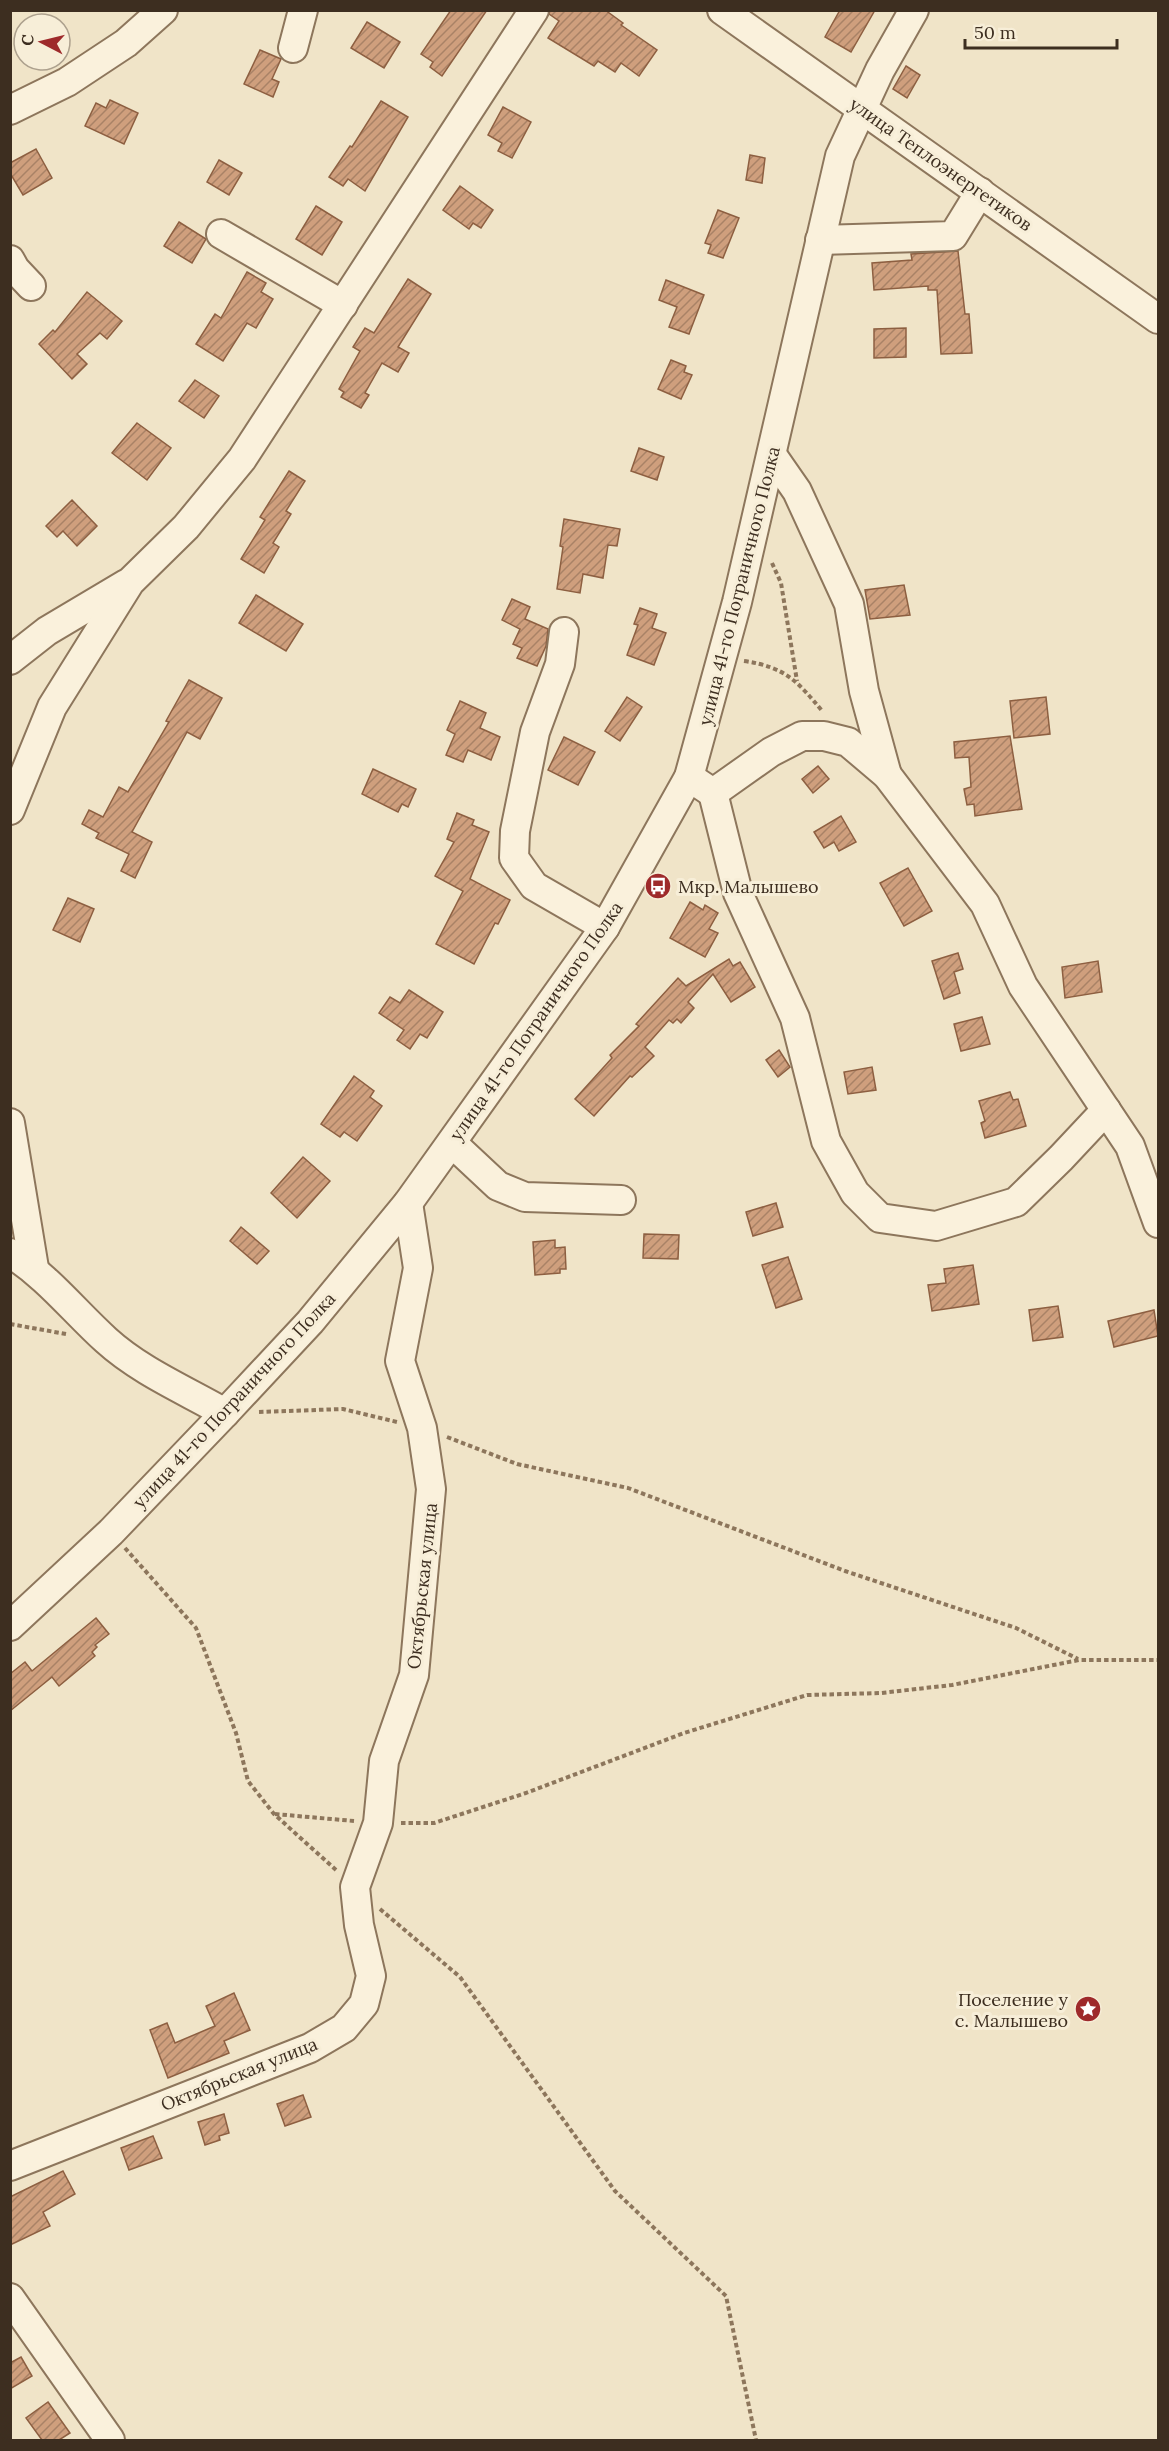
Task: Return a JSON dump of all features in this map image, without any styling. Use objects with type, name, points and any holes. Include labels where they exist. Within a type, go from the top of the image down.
[{"type":"street","points":[[10,110],[67,82],[126,43],[163,10]]},
{"type":"street","points":[[293,48],[303,10]]},
{"type":"street","points":[[10,810],[52,707],[130,582],[186,527],[242,459],[534,10]]},
{"type":"street","name":"улица Теплоэнергетиков","points":[[722,10],[1158,319]]},
{"type":"street","name":"улица 41-го Пограничного Полка","points":[[10,1626],[111,1532],[225,1413],[310,1322],[408,1203],[605,927],[689,777],[723,658],[840,156],[861,107],[914,10]]},
{"type":"street","points":[[820,240],[953,236],[980,192]]},
{"type":"street","points":[[221,234],[343,305]]},
{"type":"street","points":[[10,260],[31,286]]},
{"type":"street","points":[[772,455],[797,491],[849,604],[864,691],[887,775]]},
{"type":"street","points":[[10,660],[47,631],[130,582]]},
{"type":"street","points":[[564,632],[560,664],[535,732],[515,831],[514,858],[534,886],[605,927]]},
{"type":"street","points":[[712,793],[771,752],[802,736],[824,736],[848,742],[887,775],[985,903],[1023,986],[1130,1146],[1158,1223]]},
{"type":"street","points":[[689,777],[712,793],[738,893],[795,1018],[826,1141],[855,1193],[880,1218],[936,1226],[1016,1202],[1106,1110]]},
{"type":"street","points":[[10,1123],[22,1261],[108,1341],[140,1365],[225,1413]]},
{"type":"street","points":[[452,1143],[498,1186],[525,1197],[621,1200]]},
{"type":"street","name":"Октябрьская улица","points":[[10,2166],[310,2048],[344,2028],[364,2004],[371,1976],[359,1925],[355,1887],[378,1823],[384,1761],[414,1675],[431,1490],[422,1428],[400,1360],[418,1268],[408,1203]]},
{"type":"street","points":[[10,2298],[110,2440]]},
{"type":"path","points":[[755,526],[781,584],[797,681]]},
{"type":"path","points":[[723,658],[763,664],[797,681],[848,742]]},
{"type":"path","points":[[10,1324],[108,1341]]},
{"type":"path","points":[[225,1413],[343,1409],[422,1428],[517,1464],[628,1488],[845,1571],[1016,1628],[1079,1660]]},
{"type":"path","points":[[111,1532],[196,1628],[236,1733],[248,1781],[274,1814],[460,1977],[615,2191],[726,2296],[756,2440]]},
{"type":"path","points":[[274,1814],[378,1823],[434,1823],[526,1793],[684,1733],[807,1695],[881,1693],[952,1685],[1079,1660],[1158,1660]]},
{"type":"building","points":[[451,10],[487,10],[442,76],[430,67],[433,62],[421,54]]},
{"type":"building","points":[[550,10],[605,10],[623,23],[621,25],[657,50],[639,76],[621,63],[615,72],[598,61],[594,66],[548,38],[559,21],[549,14]]},
{"type":"building","points":[[840,10],[875,10],[851,52],[825,37]]},
{"type":"building","points":[[367,22],[400,42],[384,68],[351,48]]},
{"type":"building","points":[[260,50],[281,59],[272,79],[279,82],[273,97],[244,84]]},
{"type":"building","points":[[906,66],[920,75],[907,98],[893,89]]},
{"type":"building","points":[[110,100],[138,113],[124,144],[85,126],[96,103],[106,108]]},
{"type":"building","points":[[381,101],[408,117],[365,191],[348,179],[343,186],[329,177],[350,146],[352,147]]},
{"type":"building","points":[[503,107],[531,122],[512,158],[498,151],[502,143],[488,135]]},
{"type":"building","points":[[36,149],[52,178],[23,195],[10,173],[10,163]]},
{"type":"building","points":[[750,155],[765,158],[762,183],[746,180]]},
{"type":"building","points":[[219,160],[242,173],[229,195],[207,182]]},
{"type":"building","points":[[460,186],[493,210],[481,228],[473,223],[469,229],[443,210]]},
{"type":"building","points":[[316,206],[342,222],[322,255],[296,239]]},
{"type":"building","points":[[718,210],[739,218],[723,258],[708,253],[711,245],[705,243]]},
{"type":"building","points":[[179,222],[206,239],[192,263],[164,246]]},
{"type":"building","points":[[958,251],[965,314],[969,314],[972,353],[941,354],[937,290],[928,290],[928,286],[874,290],[872,263],[912,260],[911,254]]},
{"type":"building","points":[[247,272],[266,283],[261,292],[273,299],[256,328],[247,323],[223,361],[196,344],[215,314],[221,318]]},
{"type":"building","points":[[408,279],[431,294],[398,347],[409,353],[398,372],[382,363],[365,393],[369,395],[361,408],[341,397],[344,392],[339,389],[360,351],[353,347],[365,328],[374,333]]},
{"type":"building","points":[[666,280],[704,295],[689,334],[669,327],[677,307],[659,300]]},
{"type":"building","points":[[87,292],[122,321],[107,339],[100,333],[77,354],[87,364],[72,379],[39,344],[53,330],[55,332]]},
{"type":"building","points":[[906,328],[906,357],[874,358],[874,329]]},
{"type":"building","points":[[671,360],[686,366],[684,372],[692,375],[681,399],[658,389]]},
{"type":"building","points":[[195,380],[219,396],[204,418],[179,401]]},
{"type":"building","points":[[137,423],[171,448],[147,480],[112,453]]},
{"type":"building","points":[[639,448],[664,457],[657,480],[631,471]]},
{"type":"building","points":[[289,471],[305,481],[286,511],[291,514],[273,543],[279,547],[264,573],[241,559],[265,520],[260,517]]},
{"type":"building","points":[[72,500],[97,526],[77,546],[63,531],[57,537],[46,526]]},
{"type":"building","points":[[564,519],[620,529],[617,546],[608,545],[603,578],[583,574],[580,593],[557,589]]},
{"type":"building","points":[[904,585],[910,615],[870,619],[865,590]]},
{"type":"building","points":[[256,595],[303,624],[286,651],[239,623]]},
{"type":"building","points":[[512,599],[530,607],[525,619],[548,629],[546,646],[537,666],[517,658],[522,648],[513,644],[520,629],[502,620]]},
{"type":"building","points":[[640,608],[657,614],[652,628],[666,633],[654,665],[627,655],[638,625],[634,624]]},
{"type":"building","points":[[189,680],[222,698],[200,739],[187,732],[132,832],[152,842],[135,878],[121,871],[129,854],[96,838],[99,833],[82,824],[89,810],[103,817],[119,787],[128,792],[169,722],[166,721]]},
{"type":"building","points":[[627,697],[642,707],[620,741],[605,731]]},
{"type":"building","points":[[1046,697],[1050,734],[1014,738],[1010,701]]},
{"type":"building","points":[[460,701],[486,713],[480,728],[500,737],[491,760],[468,750],[463,762],[446,755],[455,734],[447,730]]},
{"type":"building","points":[[1010,736],[1022,809],[975,816],[974,804],[967,805],[964,789],[971,787],[969,757],[955,758],[954,742]]},
{"type":"building","points":[[564,737],[595,752],[578,785],[548,770]]},
{"type":"building","points":[[818,766],[829,779],[813,793],[802,779]]},
{"type":"building","points":[[373,769],[416,789],[408,807],[402,804],[398,812],[362,794]]},
{"type":"building","points":[[457,813],[474,820],[472,825],[489,832],[470,879],[510,900],[474,964],[436,944],[463,891],[435,876],[454,842],[447,839]]},
{"type":"building","points":[[841,816],[856,842],[839,851],[834,842],[824,848],[814,832]]},
{"type":"building","points":[[908,868],[932,911],[904,926],[880,883]]},
{"type":"building","points":[[68,898],[94,909],[80,942],[53,930]]},
{"type":"building","points":[[690,902],[703,910],[705,905],[718,913],[709,929],[718,933],[705,957],[670,938]]},
{"type":"building","points":[[958,953],[963,969],[954,972],[960,993],[944,999],[932,961]]},
{"type":"building","points":[[729,959],[733,966],[740,962],[755,987],[731,1002],[713,974],[688,1002],[694,1008],[681,1023],[677,1019],[673,1023],[669,1020],[645,1047],[654,1056],[632,1077],[630,1076],[594,1116],[575,1099],[612,1058],[610,1055],[639,1026],[636,1024],[678,978],[686,986]]},
{"type":"building","points":[[1098,961],[1102,992],[1065,998],[1062,967]]},
{"type":"building","points":[[409,990],[443,1012],[427,1038],[420,1034],[410,1049],[397,1040],[404,1030],[379,1013],[390,997],[400,1003]]},
{"type":"building","points":[[982,1017],[990,1044],[961,1051],[954,1024]]},
{"type":"building","points":[[779,1050],[790,1067],[778,1077],[766,1060]]},
{"type":"building","points":[[872,1067],[876,1090],[848,1094],[844,1072]]},
{"type":"building","points":[[354,1076],[374,1091],[370,1097],[382,1106],[357,1141],[344,1132],[340,1137],[321,1124]]},
{"type":"building","points":[[1010,1092],[1013,1100],[1018,1099],[1026,1126],[985,1138],[981,1123],[985,1121],[979,1101]]},
{"type":"building","points":[[303,1157],[330,1181],[297,1218],[271,1193]]},
{"type":"building","points":[[776,1203],[783,1227],[753,1236],[746,1212]]},
{"type":"building","points":[[241,1227],[269,1251],[257,1264],[230,1241]]},
{"type":"building","points":[[644,1234],[679,1235],[678,1259],[643,1258]]},
{"type":"building","points":[[555,1240],[555,1248],[565,1247],[566,1269],[560,1269],[560,1273],[535,1275],[533,1242]]},
{"type":"building","points":[[788,1257],[802,1299],[776,1308],[762,1265]]},
{"type":"building","points":[[973,1265],[979,1304],[932,1311],[928,1285],[946,1283],[944,1269]]},
{"type":"building","points":[[1058,1306],[1063,1337],[1033,1341],[1029,1310]]},
{"type":"building","points":[[1154,1310],[1158,1336],[1114,1347],[1108,1321]]},
{"type":"building","points":[[96,1618],[109,1634],[95,1645],[97,1647],[92,1652],[95,1656],[59,1686],[52,1677],[10,1711],[10,1674],[25,1662],[32,1671]]},
{"type":"building","points":[[234,1993],[250,2030],[224,2041],[229,2053],[168,2078],[150,2030],[167,2023],[175,2043],[215,2026],[206,2006]]},
{"type":"building","points":[[303,2095],[311,2117],[285,2126],[277,2104]]},
{"type":"building","points":[[224,2114],[229,2133],[219,2136],[220,2140],[205,2145],[198,2122]]},
{"type":"building","points":[[153,2136],[162,2158],[129,2170],[121,2148]]},
{"type":"building","points":[[63,2171],[75,2194],[43,2212],[50,2226],[10,2245],[10,2197]]},
{"type":"building","points":[[21,2357],[32,2376],[10,2389],[10,2363]]},
{"type":"building","points":[[48,2402],[70,2433],[59,2440],[42,2440],[26,2418]]},
{"type":"place","name":"Мкр. Малышево","points":[[658,886]]},
{"type":"place","name":"Поселение у с. Малышево","points":[[1088,2009]]}]
